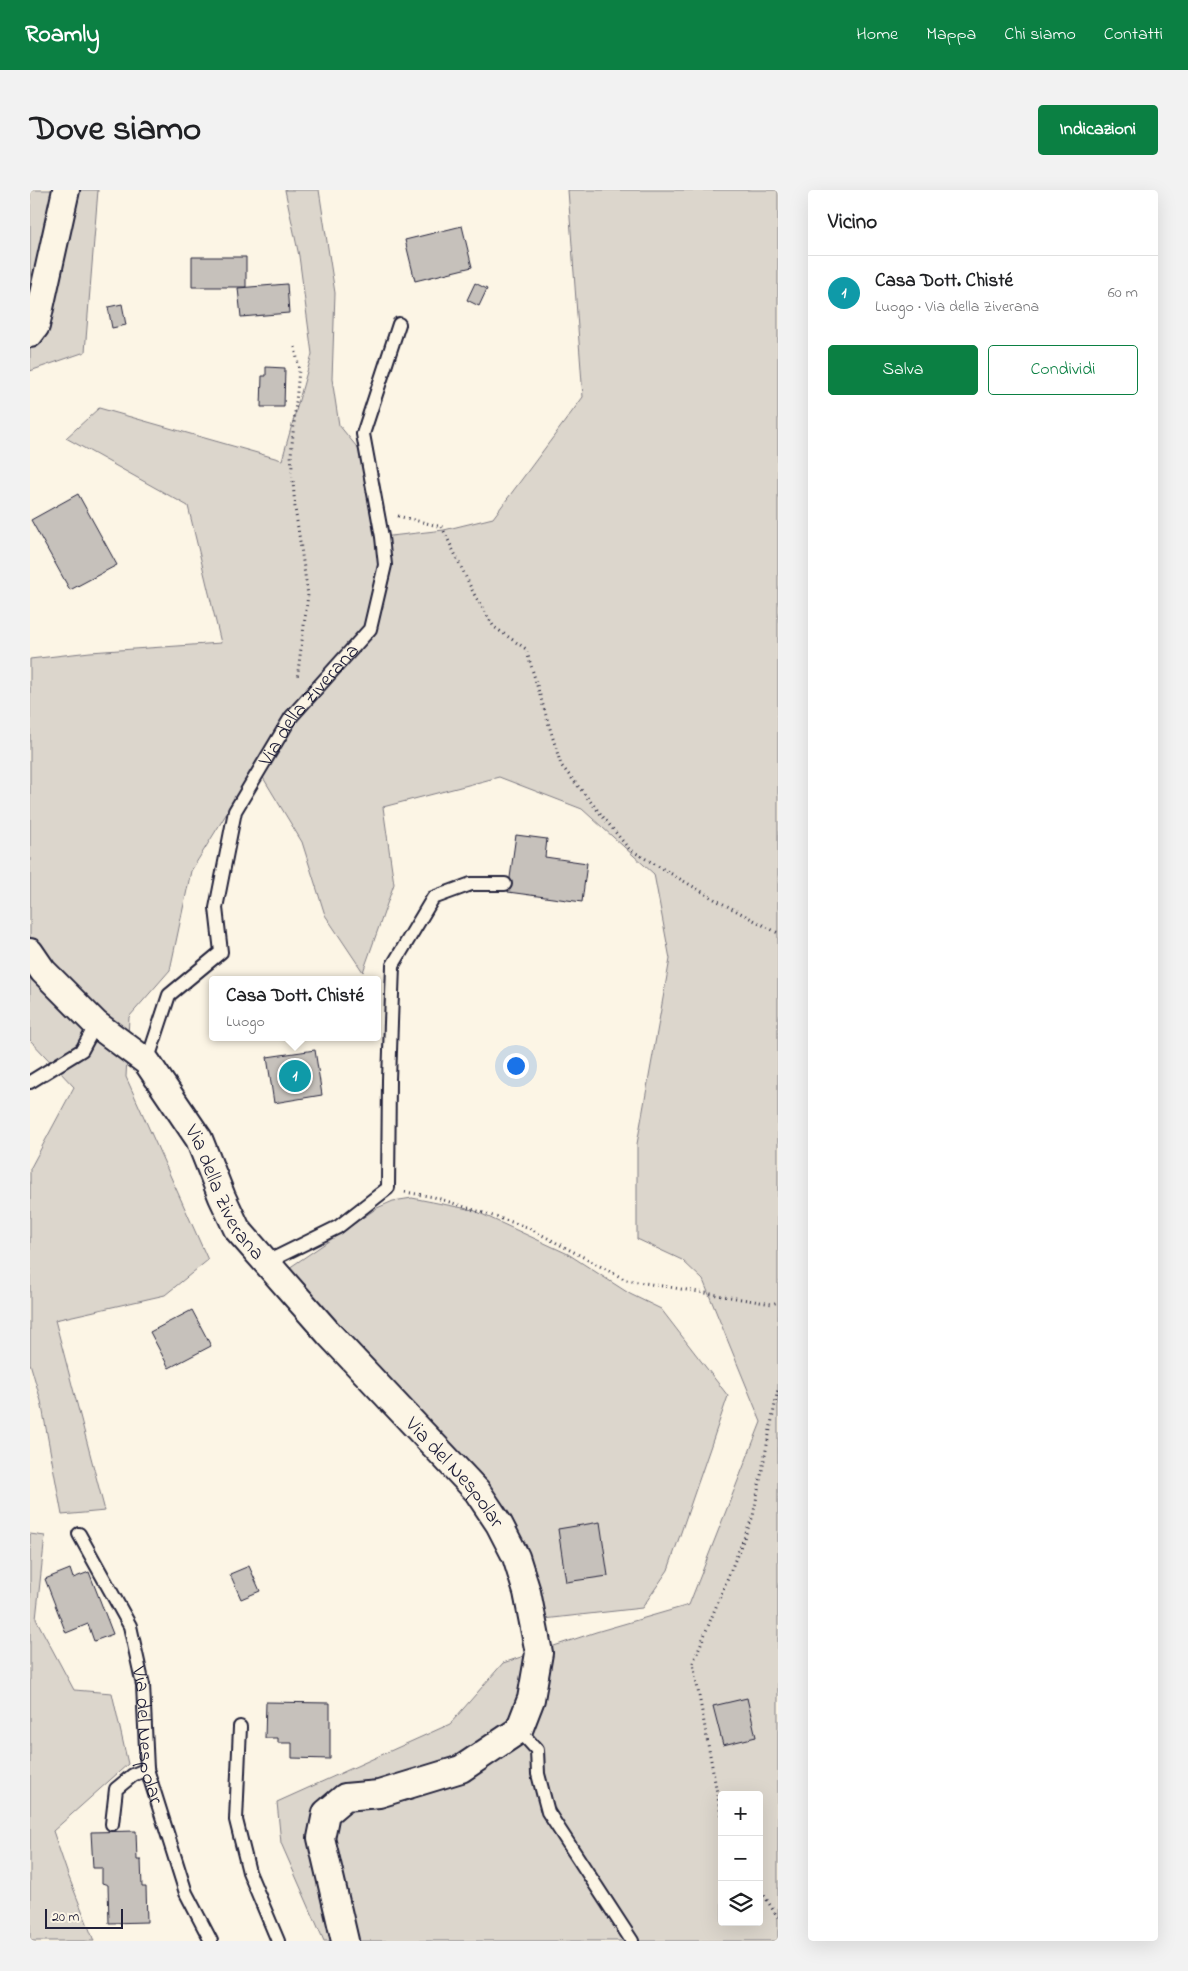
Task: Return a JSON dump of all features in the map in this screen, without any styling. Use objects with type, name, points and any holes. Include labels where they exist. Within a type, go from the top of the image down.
[{"type":"street","points":[[30,334],[36,326],[66,190]]},
{"type":"street","name":"Via della Ziverana","points":[[30,952],[43,971],[96,1024],[147,1062],[199,1139],[237,1229],[265,1263]]},
{"type":"street","name":"Via del Nespolar","points":[[265,1263],[477,1491],[499,1524],[519,1566],[527,1592],[539,1653],[531,1698],[520,1730]]},
{"type":"street","points":[[345,1941],[321,1838],[326,1813],[345,1797],[379,1794],[461,1769],[520,1730]]},
{"type":"lane","name":"Via della Ziverana","points":[[147,1062],[169,995],[221,952],[216,908],[235,811],[291,717],[370,629],[386,565],[363,434],[399,324]]},
{"type":"lane","points":[[388,1188],[393,965],[433,898],[471,884],[505,884]]},
{"type":"lane","points":[[30,1082],[82,1050],[96,1024]]},
{"type":"lane","name":"Via della Ziverana","points":[[265,1263],[338,1227],[388,1188]]},
{"type":"lane","name":"Via del Nespolar","points":[[79,1534],[130,1626],[143,1685],[147,1769],[186,1893],[211,1941]]},
{"type":"lane","points":[[240,1727],[236,1820],[248,1872],[278,1941]]},
{"type":"lane","points":[[520,1730],[537,1750],[538,1774],[548,1812],[632,1941]]},
{"type":"lane","points":[[112,1824],[116,1789],[133,1775],[147,1769]]},
{"type":"path","points":[[291,717],[308,595],[295,508],[291,455],[299,370],[295,347]]},
{"type":"path","points":[[378,512],[442,527],[474,594],[494,627],[526,649],[561,765],[629,849],[778,934]]},
{"type":"path","points":[[388,1188],[434,1197],[527,1228],[626,1280],[772,1304],[778,1302]]},
{"type":"path","points":[[718,1798],[693,1663],[753,1516],[778,1389]]},
{"type":"path","points":[[763,1894],[778,1918]]},
{"type":"shaded area","points":[[30,190],[98,190],[85,352],[30,371]]},
{"type":"shaded area","points":[[285,190],[319,190],[335,293],[332,379],[339,425],[378,473],[378,512],[382,537],[444,530],[493,518],[583,397],[568,190],[778,190],[778,1941],[324,1941],[281,1843],[277,1802],[450,1724],[503,1663],[596,1632],[689,1605],[761,1422],[703,1280],[682,1260],[637,1239],[637,1144],[670,959],[654,874],[582,809],[499,777],[383,807],[394,884],[363,972],[325,915],[302,842],[256,766],[191,871],[170,970],[129,1017],[126,1077],[208,1260],[165,1295],[55,1320],[105,1511],[62,1515],[41,1401],[30,1363],[30,1169],[74,1087],[30,1040],[30,659],[90,652],[221,643],[188,506],[66,438],[99,408],[282,460],[312,354],[299,256]]},
{"type":"shaded area","points":[[412,1198],[473,1210],[568,1254],[630,1294],[661,1309],[728,1396],[668,1570],[642,1608],[544,1619],[536,1581],[295,1286],[289,1268],[377,1208],[393,1201]]},
{"type":"shaded area","points":[[30,1534],[45,1536],[36,1619],[74,1690],[112,1693],[128,1764],[53,1831],[94,1941],[30,1941]]},
{"type":"building","points":[[462,226],[472,267],[415,281],[405,240]]},
{"type":"building","points":[[192,257],[246,257],[246,287],[192,287]]},
{"type":"building","points":[[475,283],[487,289],[479,306],[467,300]]},
{"type":"building","points":[[287,284],[289,313],[241,317],[238,288]]},
{"type":"building","points":[[122,304],[126,325],[112,328],[108,307]]},
{"type":"building","points":[[266,367],[285,368],[284,407],[261,407],[262,376],[266,376]]},
{"type":"building","points":[[78,494],[117,565],[70,590],[31,520]]},
{"type":"building","points":[[516,835],[547,839],[545,857],[587,863],[582,902],[508,892]]},
{"type":"building","points":[[315,1050],[322,1095],[274,1103],[267,1057]]},
{"type":"building","points":[[192,1310],[211,1346],[169,1368],[150,1332]]},
{"type":"building","points":[[600,1522],[608,1576],[566,1582],[558,1529]]},
{"type":"building","points":[[249,1566],[260,1591],[241,1599],[230,1574]]},
{"type":"building","points":[[70,1569],[73,1578],[89,1572],[113,1634],[94,1641],[88,1624],[66,1633],[45,1579]]},
{"type":"building","points":[[747,1698],[756,1737],[723,1745],[713,1706]]},
{"type":"building","points":[[266,1702],[330,1703],[330,1759],[292,1758],[292,1743],[278,1743],[278,1738],[265,1738]]},
{"type":"building","points":[[136,1831],[137,1860],[141,1860],[142,1887],[146,1887],[147,1922],[109,1923],[108,1885],[102,1883],[102,1868],[93,1868],[91,1832]]},
{"type":"place","name":"Casa Dott. Chisté","points":[[295,1076]]}]
